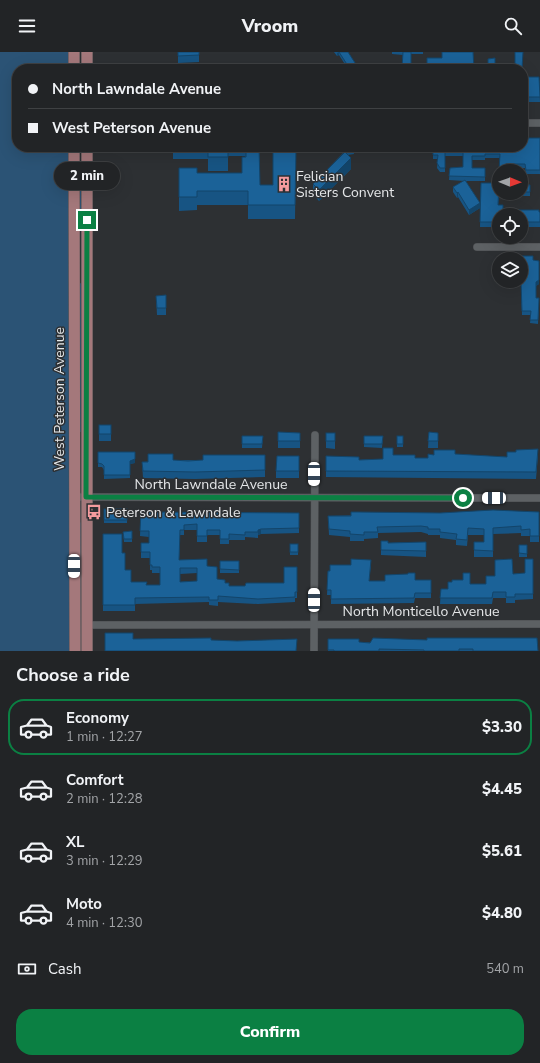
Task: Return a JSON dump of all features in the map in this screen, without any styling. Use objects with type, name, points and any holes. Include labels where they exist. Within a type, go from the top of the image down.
[{"type":"main road","points":[[74,52],[74,64]]},
{"type":"main road","points":[[87,52],[87,64]]},
{"type":"main road","name":"West Peterson Avenue","points":[[74,152],[75,651]]},
{"type":"main road","name":"West Peterson Avenue","points":[[87,152],[87,651]]},
{"type":"street","points":[[528,123],[540,123]]},
{"type":"street","points":[[477,247],[540,247]]},
{"type":"street","points":[[314,651],[315,435]]},
{"type":"street","name":"North Lawndale Avenue","points":[[74,497],[540,498]]},
{"type":"street","name":"North Monticello Avenue","points":[[87,626],[540,624]]},
{"type":"shaded area","points":[[0,52],[69,52],[69,64],[12,64],[12,152],[69,152],[69,651],[0,651]]},
{"type":"shaded area","points":[[81,166],[82,215],[80,215],[78,201],[79,167]]},
{"type":"shaded area","points":[[80,283],[82,284],[82,432],[80,432]]},
{"type":"shaded area","points":[[81,522],[82,651],[80,651],[80,523]]},
{"type":"building","points":[[178,52],[199,52],[199,55],[178,56]]},
{"type":"building","points":[[339,52],[348,52],[356,64],[347,64]]},
{"type":"building","points":[[403,52],[411,52],[411,64],[402,64]]},
{"type":"building","points":[[442,52],[473,52],[474,64],[427,64],[427,58],[442,58]]},
{"type":"building","points":[[515,52],[523,52],[522,64],[515,64]]},
{"type":"building","points":[[495,58],[495,64],[488,64],[488,59]]},
{"type":"building","points":[[528,77],[539,77],[540,97],[528,97]]},
{"type":"building","points":[[528,138],[540,138],[540,170],[528,170],[528,164],[499,164],[500,154],[472,156],[472,168],[485,168],[485,177],[449,176],[450,168],[463,167],[463,152],[528,152]]},
{"type":"building","points":[[208,152],[228,152],[228,157],[208,157]]},
{"type":"building","points":[[246,152],[259,152],[260,185],[273,185],[273,152],[296,152],[295,205],[248,205],[248,191],[197,191],[197,197],[179,197],[179,168],[197,168],[197,173],[242,173],[242,157],[246,157]]},
{"type":"building","points":[[345,152],[351,158],[319,190],[313,184]]},
{"type":"building","points":[[433,152],[445,152],[445,168],[440,168],[437,163],[438,155],[433,155]]},
{"type":"building","points":[[465,180],[480,203],[469,210],[458,192],[457,193],[453,187]]},
{"type":"building","points":[[481,183],[492,183],[492,200],[498,200],[498,205],[503,205],[503,208],[492,208],[492,222],[480,222]]},
{"type":"building","points":[[528,185],[530,185],[530,192],[528,192]]},
{"type":"building","points":[[528,210],[539,210],[540,222],[528,222]]},
{"type":"building","points":[[528,256],[533,256],[533,260],[539,261],[539,280],[536,282],[536,298],[539,298],[538,320],[530,320],[531,311],[522,311],[521,288],[528,288]]},
{"type":"building","points":[[166,295],[166,308],[157,308],[156,296]]},
{"type":"building","points":[[99,425],[111,425],[111,434],[99,434]]},
{"type":"building","points":[[278,432],[300,433],[300,441],[278,441]]},
{"type":"building","points":[[429,432],[438,433],[438,441],[428,441]]},
{"type":"building","points":[[326,433],[335,433],[335,441],[326,441]]},
{"type":"building","points":[[242,436],[263,436],[262,444],[242,444]]},
{"type":"building","points":[[364,436],[383,436],[382,444],[364,444]]},
{"type":"building","points":[[397,436],[403,436],[403,444],[397,444]]},
{"type":"building","points":[[383,448],[393,448],[393,455],[415,455],[415,458],[428,458],[428,454],[434,455],[434,450],[455,450],[455,454],[507,457],[507,452],[538,449],[536,472],[326,471],[326,456],[359,457],[359,460],[383,459]]},
{"type":"building","points":[[98,452],[135,452],[135,459],[130,461],[130,475],[104,475],[104,466],[98,463]]},
{"type":"building","points":[[148,454],[173,454],[173,460],[188,461],[203,460],[203,455],[265,455],[265,470],[195,472],[143,471],[142,462],[148,462]]},
{"type":"building","points":[[277,456],[299,456],[299,471],[276,471]]},
{"type":"building","points":[[104,509],[127,509],[127,520],[104,520]]},
{"type":"building","points":[[493,510],[539,512],[539,536],[530,536],[530,529],[521,530],[521,526],[493,528],[493,551],[474,550],[474,542],[484,542],[484,529],[468,528],[467,540],[456,539],[457,534],[440,532],[440,529],[428,529],[428,527],[421,526],[377,527],[378,532],[364,532],[364,535],[350,534],[350,531],[329,529],[328,516],[351,516],[351,512],[440,513]]},
{"type":"building","points":[[141,512],[299,513],[299,528],[261,529],[258,530],[258,532],[245,532],[245,535],[229,534],[229,539],[220,539],[220,530],[207,530],[207,536],[197,536],[197,524],[184,525],[184,530],[180,530],[179,560],[207,559],[207,566],[217,567],[217,579],[225,580],[225,583],[229,583],[229,586],[245,586],[246,583],[284,583],[284,567],[297,567],[297,592],[295,592],[295,597],[258,599],[218,596],[218,600],[209,600],[209,597],[135,598],[135,605],[103,605],[103,534],[122,534],[122,553],[125,553],[125,570],[131,570],[131,582],[147,582],[146,585],[160,585],[160,567],[152,567],[152,565],[150,565],[150,552],[141,552],[141,543],[149,543],[149,531],[140,531]],"holes":[[[180,568],[197,568],[197,581],[180,582]]]},
{"type":"building","points":[[132,531],[132,539],[124,539],[123,532]]},
{"type":"building","points":[[381,541],[388,541],[388,543],[426,542],[426,551],[381,550]]},
{"type":"building","points":[[290,544],[298,544],[298,552],[290,552]]},
{"type":"building","points":[[519,545],[527,545],[527,554],[519,553]]},
{"type":"building","points":[[351,559],[371,560],[369,581],[385,581],[385,575],[415,573],[415,580],[431,580],[431,593],[415,593],[414,598],[331,599],[331,590],[327,590],[328,571],[330,571],[330,565],[351,565]]},
{"type":"building","points":[[512,559],[513,574],[525,573],[525,559],[533,559],[533,594],[515,594],[515,597],[506,597],[506,592],[493,592],[492,598],[440,598],[441,589],[448,589],[448,582],[452,582],[452,580],[463,580],[463,573],[470,573],[470,584],[486,584],[486,576],[495,576],[495,560]]},
{"type":"building","points":[[220,561],[239,561],[239,570],[220,569]]},
{"type":"building","points":[[105,633],[133,633],[133,639],[211,638],[211,640],[237,641],[297,639],[296,651],[105,651]]},
{"type":"building","points":[[373,638],[427,640],[427,638],[537,638],[538,651],[473,651],[473,649],[459,649],[459,651],[379,649],[379,651],[328,650],[328,639],[359,639],[359,642],[370,643]]},
{"type":"place","name":"Felician Sisters Convent","points":[[284,184]]},
{"type":"place","name":"Peterson & Lawndale","points":[[94,512]]},
{"type":"route","points":[[87,220],[86,497],[463,498]]}]
